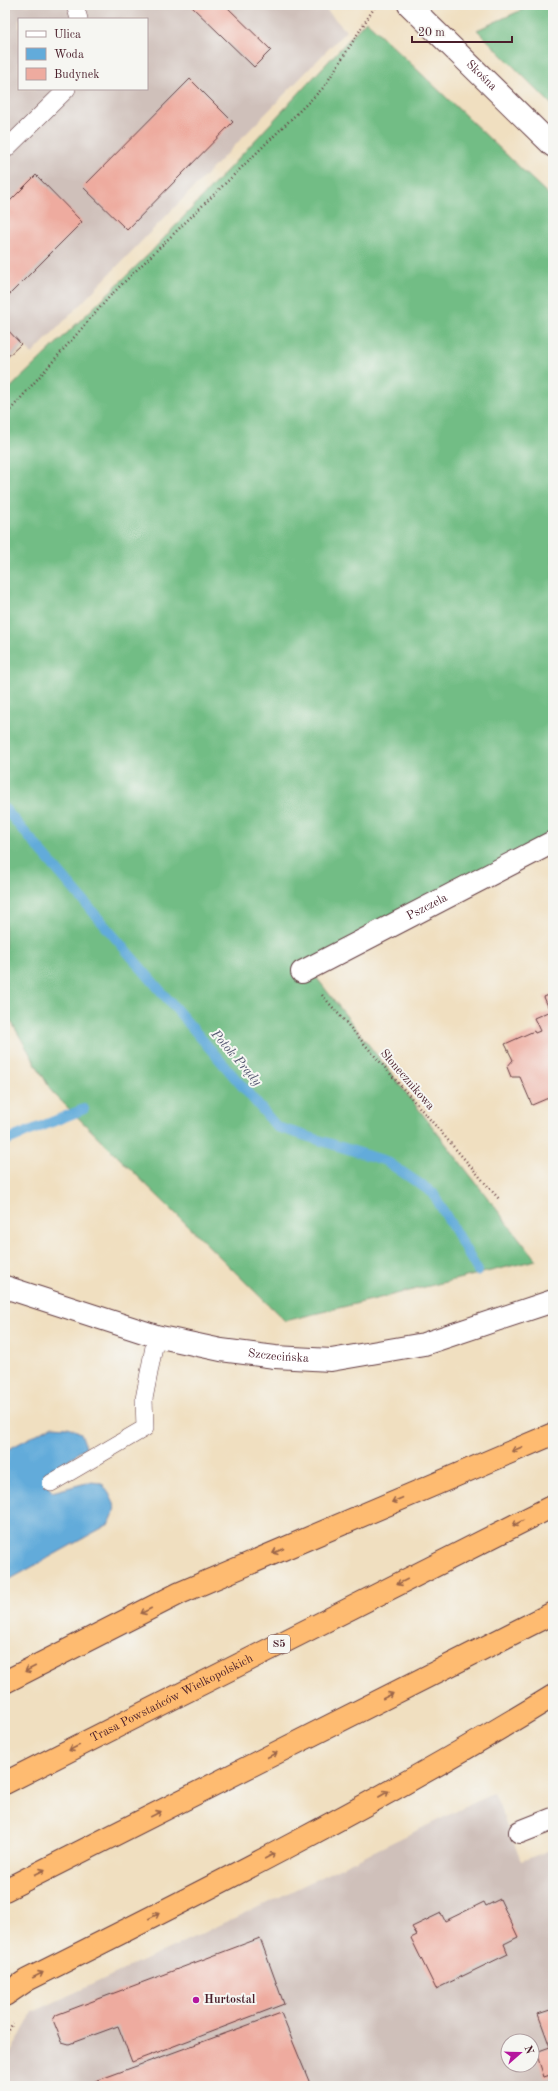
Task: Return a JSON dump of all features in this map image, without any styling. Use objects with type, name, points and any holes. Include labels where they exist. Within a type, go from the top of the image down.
[{"type":"highway","points":[[5,1682],[180,1593],[553,1434]]},
{"type":"highway","name":"Trasa Powstańców Wielkopolskich","points":[[5,1783],[553,1506]]},
{"type":"highway","points":[[5,1890],[553,1613]]},
{"type":"highway","points":[[5,1995],[27,1980],[204,1892],[352,1812],[553,1696]]},
{"type":"street","name":"Skośna","points":[[409,5],[553,146]]},
{"type":"street","name":"Pszczela","points":[[302,972],[553,842]]},
{"type":"street","name":"Szczecińska","points":[[5,1288],[156,1336],[221,1350],[275,1357],[331,1360],[424,1344],[553,1301]]},
{"type":"street","points":[[520,1832],[553,1819]]},
{"type":"lane","points":[[75,5],[79,18]]},
{"type":"lane","points":[[5,150],[66,90]]},
{"type":"lane","points":[[51,1483],[145,1428],[144,1399],[156,1336]]},
{"type":"path","points":[[5,416],[112,294],[324,86],[376,5]]},
{"type":"path","name":"Słonecznikowa","points":[[302,972],[499,1199]]},
{"type":"shaded area","points":[[5,5],[322,5],[346,31],[32,354],[25,346],[5,365]]},
{"type":"shaded area","points":[[494,1793],[521,1861],[553,1849],[553,2086],[5,2086],[5,2063],[33,2012],[265,1904]]},
{"type":"green space","points":[[533,5],[553,5],[553,106],[477,30]]},
{"type":"green space","points":[[366,21],[553,199],[553,856],[545,846],[309,968],[536,1260],[285,1321],[52,1092],[5,1011],[5,393],[151,252]]},
{"type":"water","points":[[52,1426],[68,1427],[81,1433],[86,1447],[43,1478],[52,1492],[90,1482],[102,1483],[114,1502],[114,1511],[109,1524],[5,1582],[5,1451]]},
{"type":"building","points":[[190,5],[225,5],[271,50],[254,67]]},
{"type":"building","points":[[190,79],[233,122],[127,230],[83,187]]},
{"type":"building","points":[[36,175],[82,222],[5,299],[5,206]]},
{"type":"building","points":[[5,327],[21,344],[5,359]]},
{"type":"building","points":[[553,993],[553,1096],[532,1105],[520,1077],[511,1077],[507,1067],[513,1060],[505,1044],[534,1031],[535,1033],[540,1031],[534,1018],[550,1011],[544,997]]},
{"type":"building","points":[[500,1899],[518,1937],[504,1944],[508,1954],[436,1989],[411,1938],[417,1935],[412,1927],[441,1913],[445,1921],[484,1902],[486,1906]]},
{"type":"building","name":"Hurtostal","points":[[260,1938],[284,2004],[132,2062],[118,2026],[69,2044],[62,2042],[53,2020],[56,2015]]},
{"type":"building","points":[[553,2009],[553,2074],[544,2077],[540,2064],[540,2051],[550,2047],[538,2014]]},
{"type":"building","points":[[281,2013],[311,2086],[82,2086]]},
{"type":"waterway","name":"Potok Prądy","points":[[5,809],[277,1127],[386,1161],[433,1193],[478,1271]]},
{"type":"waterway","points":[[5,1141],[84,1109]]},
{"type":"place","name":"Hurtostal","points":[[196,2000]]}]
